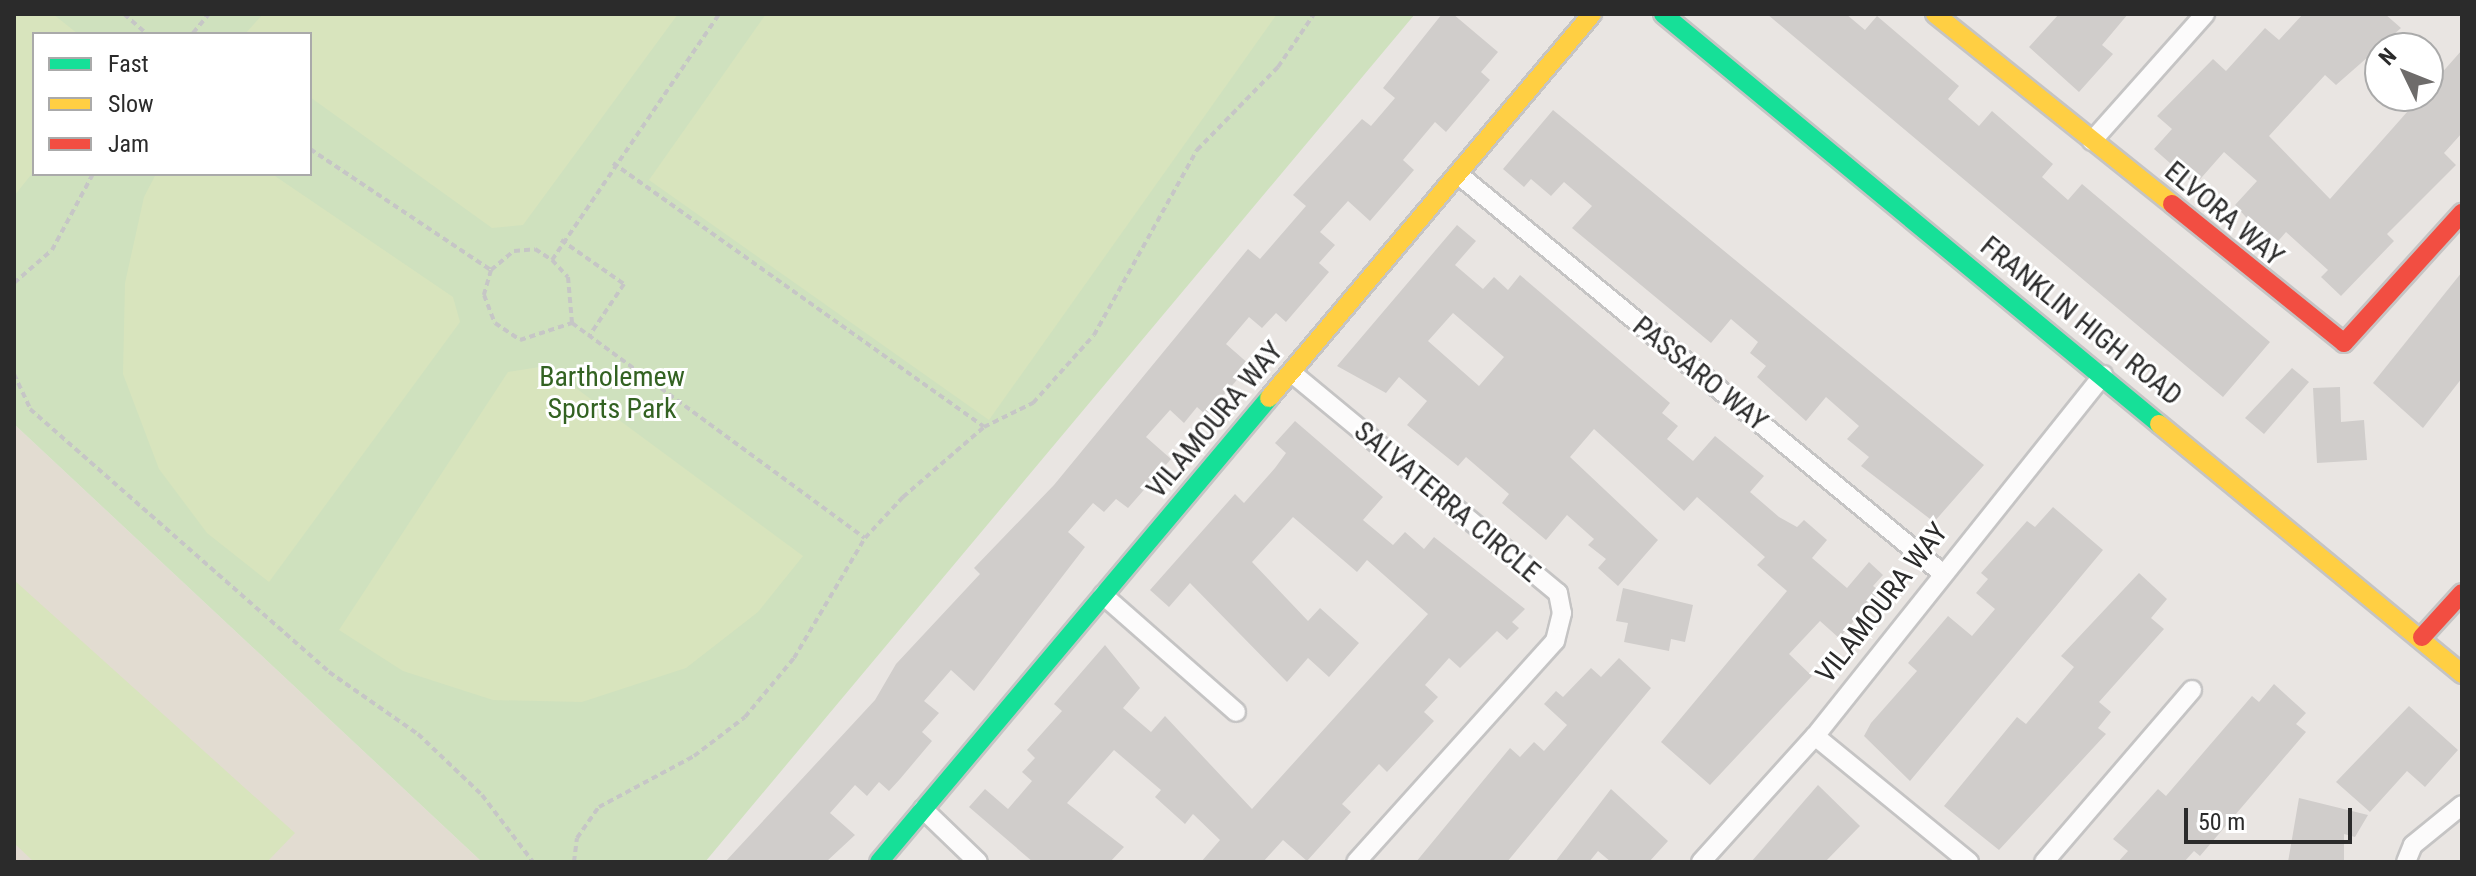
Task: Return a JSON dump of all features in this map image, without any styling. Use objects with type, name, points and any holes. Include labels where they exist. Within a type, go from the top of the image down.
[{"type":"street","name":"VILAMOURA WAY","points":[[879,862],[1592,14]]},
{"type":"street","name":"FRANKLIN HIGH ROAD","points":[[1663,14],[2422,637],[2462,674]]},
{"type":"street","name":"ELVORA WAY","points":[[1935,14],[2344,343],[2462,213]]},
{"type":"street","points":[[2092,141],[2205,14]]},
{"type":"street","name":"PASSARO WAY","points":[[1459,175],[1941,572]]},
{"type":"street","name":"SALVATERRA CIRCLE","points":[[1292,373],[1558,593],[1562,613],[1555,641],[1356,862]]},
{"type":"street","name":"VILAMOURA WAY","points":[[1701,862],[1815,736],[1941,572],[2103,375]]},
{"type":"street","points":[[2422,637],[2462,593]]},
{"type":"street","points":[[1103,595],[1236,712]]},
{"type":"street","points":[[2044,862],[2192,690]]},
{"type":"street","points":[[1815,736],[1969,862]]},
{"type":"street","points":[[2406,862],[2413,845],[2462,805]]},
{"type":"street","points":[[923,809],[978,862]]},
{"type":"path","points":[[124,14],[145,32]]},
{"type":"path","points":[[196,32],[209,14]]},
{"type":"path","points":[[552,260],[561,240],[613,163],[719,14]]},
{"type":"path","points":[[574,862],[577,838],[599,807],[694,756],[745,717],[794,658],[865,538],[984,427],[1033,403],[1094,335],[1197,150],[1278,67],[1314,14]]},
{"type":"path","points":[[312,150],[491,270]]},
{"type":"path","points":[[613,163],[984,427]]},
{"type":"path","points":[[14,283],[52,250],[92,176]]},
{"type":"path","points":[[561,240],[624,284],[589,336]]},
{"type":"path","points":[[572,323],[520,340],[495,323],[484,295],[491,270],[514,251],[535,249],[552,260],[568,277],[572,323],[865,538]]},
{"type":"path","points":[[14,374],[30,409],[329,672],[418,734],[482,795],[533,862]]},
{"type":"shaded area","points":[[14,424],[482,862],[14,862]]},
{"type":"green space","name":"Bartholemew Sports Park","points":[[14,14],[1415,14],[705,862],[482,862],[14,424]]},
{"type":"green space","points":[[14,14],[53,14],[76,32],[32,32],[32,174],[14,196]]},
{"type":"green space","points":[[263,14],[678,14],[523,225],[492,228],[312,98],[312,32],[247,32]]},
{"type":"green space","points":[[766,14],[1277,14],[989,420],[649,180]]},
{"type":"green space","points":[[155,176],[275,176],[453,297],[460,322],[269,582],[207,533],[159,469],[123,374],[125,283],[144,197]]},
{"type":"green space","points":[[546,366],[803,556],[758,612],[686,668],[582,702],[493,700],[403,671],[339,630],[508,372]]},
{"type":"green space","points":[[14,580],[295,833],[267,862],[34,862],[14,843]]},
{"type":"building","points":[[1442,14],[1453,14],[1498,52],[1481,72],[1490,80],[1446,132],[1435,122],[1403,160],[1414,170],[1370,221],[1348,201],[1320,232],[1335,245],[1319,263],[1329,272],[1286,322],[1276,313],[1262,328],[1249,317],[1226,344],[1250,365],[1206,415],[1197,407],[1184,423],[1170,410],[1146,437],[1171,459],[1128,508],[1116,499],[1104,512],[1093,503],[1068,532],[1085,547],[974,691],[951,670],[924,701],[939,713],[922,732],[932,741],[889,791],[879,782],[867,796],[855,785],[830,813],[855,835],[826,862],[725,862],[875,700],[896,664],[980,574],[974,568],[1054,485],[1248,249],[1260,259],[1306,206],[1293,195],[1362,119],[1371,126],[1395,98],[1383,88]]},
{"type":"building","points":[[1767,14],[1846,14],[1865,30],[1877,16],[1959,86],[1948,99],[1979,126],[1992,111],[2053,164],[2042,177],[2068,200],[2082,184],[2270,342],[2223,397]]},
{"type":"building","points":[[2059,14],[2128,14],[2102,45],[2113,54],[2079,92],[2029,47]]},
{"type":"building","points":[[2303,14],[2385,14],[2401,28],[2396,32],[2364,32],[2364,60],[2336,85],[2325,75],[2269,136],[2330,199],[2407,112],[2444,112],[2444,70],[2462,50],[2462,133],[2444,153],[2456,165],[2387,234],[2394,241],[2341,296],[2321,277],[2328,270],[2286,232],[2273,247],[2235,205],[2257,181],[2224,152],[2195,185],[2154,149],[2172,129],[2157,116],[2213,59],[2226,71],[2265,28],[2279,40]]},
{"type":"building","points":[[1553,110],[1984,465],[1934,522],[1861,466],[1869,457],[1847,439],[1859,426],[1826,397],[1806,421],[1757,377],[1766,366],[1750,353],[1758,342],[1731,319],[1711,343],[1572,228],[1592,206],[1564,182],[1551,196],[1531,179],[1524,187],[1503,169]]},
{"type":"building","points":[[1457,225],[1476,241],[1455,265],[1483,289],[1494,277],[1508,290],[1520,275],[1670,403],[1662,413],[1678,426],[1667,439],[1693,461],[1715,436],[1764,476],[1750,492],[1779,517],[1797,527],[1804,520],[1827,540],[1812,558],[1847,588],[1869,562],[1883,575],[1873,586],[1880,591],[1839,638],[1820,621],[1789,654],[1812,676],[1710,785],[1661,742],[1787,591],[1757,565],[1765,557],[1697,497],[1684,511],[1594,429],[1570,457],[1658,540],[1618,586],[1598,568],[1606,559],[1588,545],[1594,539],[1567,515],[1546,540],[1502,503],[1509,494],[1466,457],[1458,466],[1407,425],[1427,401],[1399,377],[1386,393],[1337,366]],"holes":[[[1453,313],[1504,357],[1479,386],[1428,341]]]},
{"type":"building","points":[[2462,272],[2462,378],[2423,428],[2373,383]]},
{"type":"building","points":[[2292,368],[2309,382],[2264,434],[2245,418]]},
{"type":"building","points":[[2340,387],[2341,422],[2364,420],[2367,460],[2317,463],[2313,388]]},
{"type":"building","points":[[1295,421],[1383,497],[1363,520],[1393,545],[1405,532],[1424,549],[1434,537],[1525,609],[1512,622],[1519,628],[1507,640],[1497,631],[1460,668],[1449,658],[1425,685],[1438,697],[1424,712],[1434,721],[1387,772],[1379,764],[1342,804],[1351,812],[1307,861],[1283,840],[1263,862],[1201,862],[1220,840],[1193,814],[1185,824],[1155,797],[1161,790],[1114,750],[1067,803],[1124,847],[1110,862],[1033,862],[969,807],[985,789],[1008,809],[1032,781],[1022,772],[1035,758],[1027,750],[1062,711],[1054,704],[1105,645],[1140,688],[1123,708],[1151,732],[1165,716],[1252,809],[1428,614],[1367,560],[1357,572],[1293,517],[1252,562],[1308,621],[1320,608],[1359,643],[1329,677],[1308,658],[1287,682],[1190,583],[1169,607],[1150,590],[1235,494],[1244,503],[1275,468],[1286,453],[1275,443]]},
{"type":"building","points":[[2053,507],[2103,550],[1910,781],[1864,736],[1871,723],[1917,671],[1908,663],[1948,616],[1972,636],[1995,609],[1976,593],[1988,579],[1981,573],[2027,521],[2035,527]]},
{"type":"building","points":[[2139,573],[2167,599],[2151,618],[2164,629],[2099,702],[2111,712],[2098,728],[2106,734],[1999,850],[1944,806],[2017,717],[2026,724],[2074,667],[2061,656]]},
{"type":"building","points":[[1623,588],[1693,605],[1685,642],[1671,639],[1669,651],[1624,642],[1628,623],[1616,621]]},
{"type":"building","points":[[1619,658],[1651,688],[1507,862],[1416,862],[1510,748],[1520,757],[1534,742],[1544,751],[1567,725],[1544,704],[1556,691],[1563,697],[1591,668],[1601,677]]},
{"type":"building","points":[[2274,684],[2306,713],[2296,724],[2306,732],[2200,856],[2194,851],[2184,862],[2118,862],[2128,851],[2113,839],[2158,789],[2166,796],[2252,696],[2259,702]]},
{"type":"building","points":[[2409,706],[2458,750],[2425,787],[2407,771],[2370,812],[2336,782]]},
{"type":"building","points":[[1818,785],[1860,826],[1825,862],[1751,862]]},
{"type":"building","points":[[1611,789],[1668,841],[1649,862],[1611,862],[1598,851],[1589,862],[1555,862]]},
{"type":"building","points":[[2299,798],[2368,815],[2355,837],[2344,834],[2344,862],[2288,862]]},
{"type":"traffic: fast","points":[[1663,14],[2159,424]]},
{"type":"traffic: fast","points":[[879,862],[1269,398]]},
{"type":"traffic: slow","points":[[1269,398],[1592,14]]},
{"type":"traffic: slow","points":[[1935,14],[2172,204]]},
{"type":"traffic: slow","points":[[2159,424],[2462,674]]},
{"type":"traffic: jam","points":[[2172,204],[2344,343],[2462,213]]},
{"type":"traffic: jam","points":[[2422,637],[2462,593]]}]
